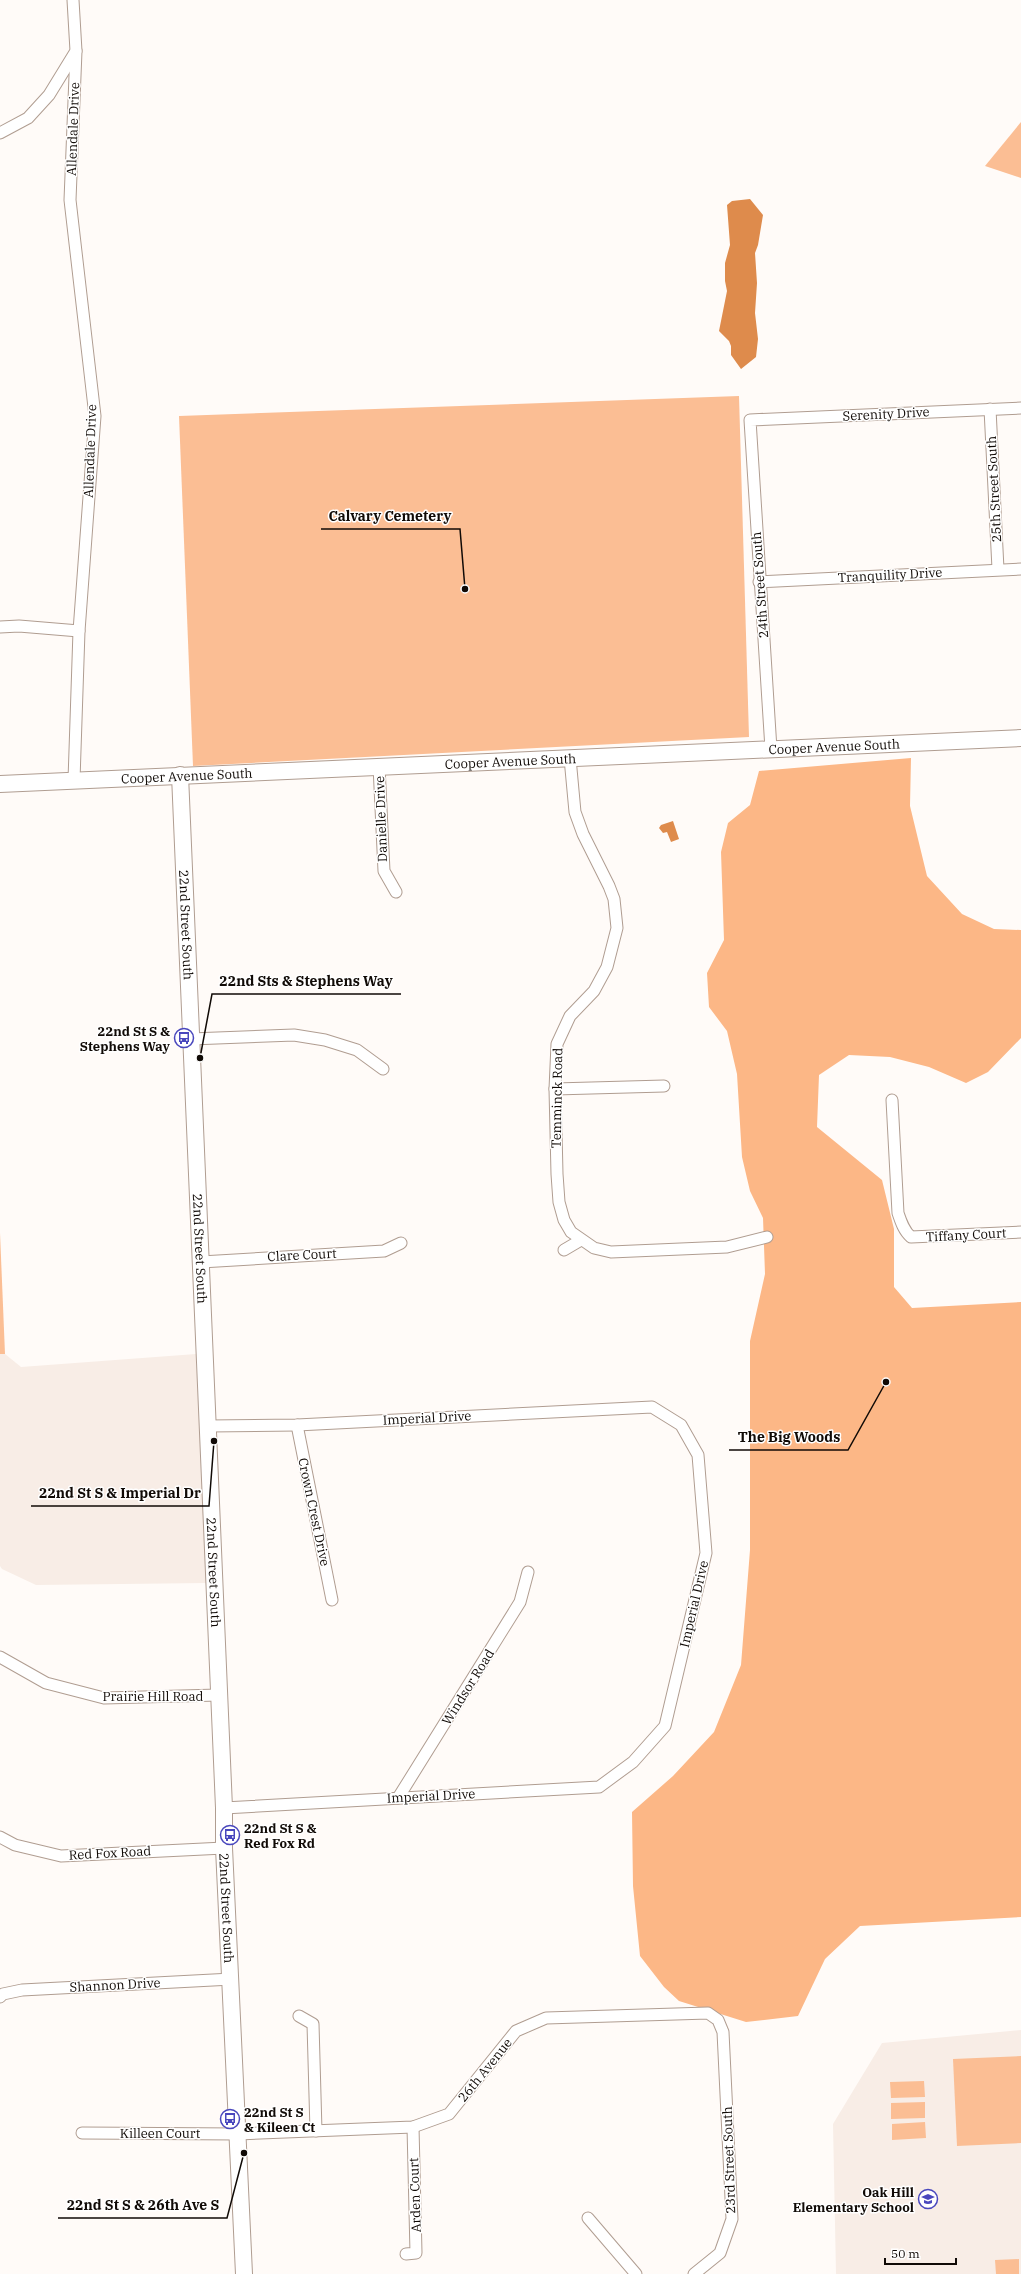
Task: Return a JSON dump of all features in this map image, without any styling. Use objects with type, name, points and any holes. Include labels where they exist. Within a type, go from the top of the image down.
[{"type":"street","name":"Allendale Drive","points":[[73,0],[76,52],[70,200],[94,416],[79,631],[74,780]]},
{"type":"street","points":[[0,133],[28,118],[49,95],[76,52]]},
{"type":"street","name":"Serenity Drive","points":[[750,420],[1021,408]]},
{"type":"street","name":"25th Street South","points":[[990,409],[998,569]]},
{"type":"street","name":"24th Street South","points":[[750,420],[759,582],[771,749]]},
{"type":"street","name":"Tranquility Drive","points":[[759,582],[1021,568]]},
{"type":"street","points":[[0,627],[19,626],[79,631]]},
{"type":"street","name":"Cooper Avenue South","points":[[0,784],[1021,738]]},
{"type":"street","name":"Temminck Road","points":[[570,758],[575,812],[583,834],[614,899],[617,928],[608,967],[594,991],[570,1016],[557,1044],[555,1089],[559,1202],[564,1220],[571,1232],[594,1248],[622,1252],[727,1247],[767,1237]]},
{"type":"street","name":"Danielle Drive","points":[[379,766],[384,871],[396,892]]},
{"type":"street","name":"22nd Street South","points":[[180,775],[220,1695],[224,1848],[232,1979],[244,2274]]},
{"type":"street","points":[[191,1039],[294,1034],[325,1040],[357,1050],[383,1069]]},
{"type":"street","points":[[555,1089],[664,1086]]},
{"type":"street","name":"Tiffany Court","points":[[892,1100],[898,1212],[905,1230],[911,1237],[1021,1232]]},
{"type":"street","points":[[564,1250],[582,1240]]},
{"type":"street","name":"Clare Court","points":[[201,1262],[384,1250],[401,1243]]},
{"type":"street","name":"Imperial Drive","points":[[208,1426],[297,1425],[652,1407],[681,1425],[698,1455],[706,1553],[665,1726],[633,1762],[599,1787],[224,1808]]},
{"type":"street","name":"Crown Crest Drive","points":[[297,1425],[332,1600]]},
{"type":"street","name":"Windsor Road","points":[[398,1798],[520,1602],[528,1572]]},
{"type":"street","name":"Prairie Hill Road","points":[[0,1657],[46,1683],[104,1698],[220,1695]]},
{"type":"street","name":"Red Fox Road","points":[[0,1837],[15,1845],[61,1856],[224,1848]]},
{"type":"street","name":"Shannon Drive","points":[[0,1997],[3,1994],[22,1990],[232,1979]]},
{"type":"street","name":"26th Avenue","points":[[238,2134],[412,2127],[449,2114],[516,2031],[546,2018],[708,2013],[718,2020],[723,2032]]},
{"type":"street","points":[[299,2016],[313,2024],[316,2131]]},
{"type":"street","name":"23rd Street South","points":[[694,2274],[720,2253],[732,2220],[723,2032]]},
{"type":"street","name":"Arden Court","points":[[406,2254],[416,2253],[412,2127]]},
{"type":"street","name":"Killeen Court","points":[[82,2133],[238,2134]]},
{"type":"street","points":[[588,2218],[636,2274]]},
{"type":"shaded area","points":[[1021,122],[1021,178],[985,166]]},
{"type":"shaded area","points":[[750,199],[763,215],[758,245],[755,253],[757,283],[755,313],[758,339],[756,357],[741,369],[731,355],[731,346],[729,341],[719,331],[727,291],[725,281],[725,263],[730,245],[727,205],[732,201]]},
{"type":"shaded area","points":[[739,396],[749,737],[193,766],[179,416]]},
{"type":"shaded area","points":[[911,758],[910,806],[927,876],[962,914],[994,929],[1021,930],[1021,1038],[988,1072],[966,1083],[929,1067],[890,1057],[849,1055],[819,1075],[817,1127],[882,1180],[894,1229],[894,1287],[912,1308],[1021,1302],[1021,1917],[860,1926],[825,1959],[798,2016],[746,2022],[679,2001],[664,1987],[640,1956],[633,1886],[632,1812],[673,1776],[714,1732],[741,1665],[750,1550],[750,1341],[765,1274],[763,1218],[750,1191],[742,1157],[737,1074],[727,1031],[709,1007],[707,973],[724,940],[721,852],[728,823],[750,805],[759,771]]},
{"type":"shaded area","points":[[673,821],[679,839],[671,842],[667,832],[663,833],[659,828],[661,825]]},
{"type":"shaded area","points":[[0,1233],[5,1354],[0,1354]]},
{"type":"shaded area","points":[[0,1354],[5,1354],[21,1367],[196,1354],[207,1583],[36,1585],[2,1569],[0,1566]]},
{"type":"shaded area","name":"Oak Hill Elementary School","points":[[1021,2030],[1021,2274],[836,2274],[833,2124],[882,2043]]},
{"type":"shaded area","points":[[1021,2056],[1021,2143],[957,2146],[953,2059]]},
{"type":"shaded area","points":[[924,2081],[925,2097],[891,2098],[890,2082]]},
{"type":"shaded area","points":[[925,2102],[925,2118],[891,2119],[891,2103]]},
{"type":"shaded area","points":[[925,2122],[926,2138],[892,2140],[892,2124]]},
{"type":"shaded area","points":[[1019,2259],[1019,2274],[996,2274],[995,2260]]},
{"type":"place","name":"Calvary Cemetery","points":[[465,589]]},
{"type":"place","name":"22nd St S & Stephens Way","points":[[184,1038]]},
{"type":"place","name":"22nd Sts & Stephens Way","points":[[200,1058]]},
{"type":"place","name":"The Big Woods","points":[[886,1382]]},
{"type":"place","name":"22nd St S & Imperial Dr","points":[[214,1441]]},
{"type":"place","name":"22nd St S & Red Fox Rd","points":[[230,1835]]},
{"type":"place","name":"22nd St S & Kileen Ct","points":[[230,2119]]},
{"type":"place","name":"22nd St S & 26th Ave S","points":[[244,2153]]},
{"type":"place","name":"Oak Hill Elementary School","points":[[928,2199]]}]
